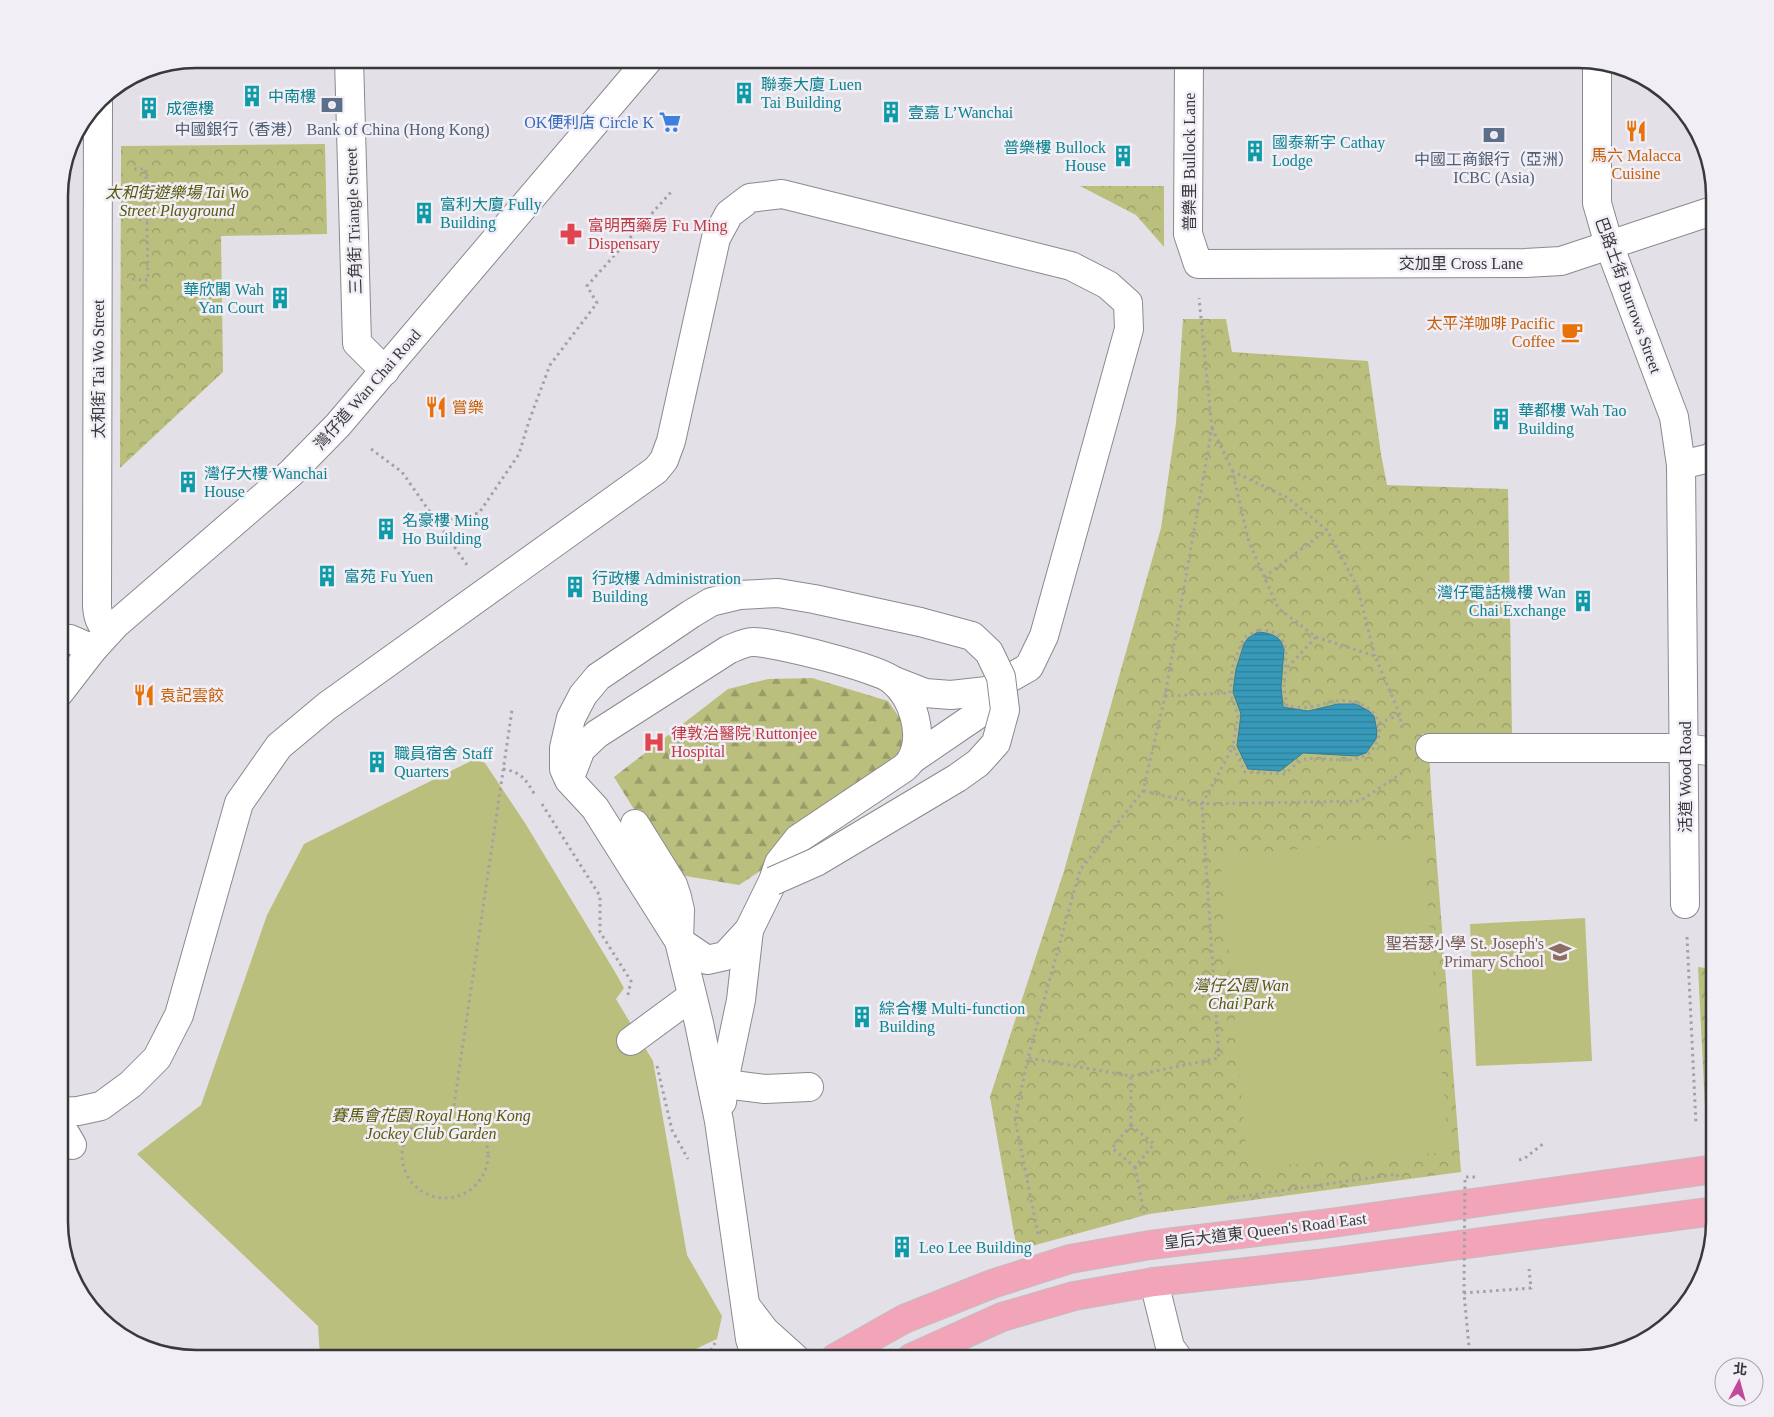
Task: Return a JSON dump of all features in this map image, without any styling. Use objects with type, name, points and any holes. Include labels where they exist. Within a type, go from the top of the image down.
[{"type":"main road","name":"皇后大道東 Queen's Road East","points":[[849,1350],[904,1319],[992,1284],[1070,1259],[1150,1245],[1331,1223],[1706,1170]]},
{"type":"main road","points":[[929,1350],[1002,1317],[1074,1296],[1154,1282],[1317,1264],[1706,1212]]},
{"type":"street","name":"三角街 Triangle Street","points":[[349,68],[357,343],[386,371]]},
{"type":"street","name":"灣仔道 Wan Chai Road","points":[[68,682],[101,641],[291,473],[338,425],[386,371],[641,68]]},
{"type":"street","name":"普樂里 Bullock Lane","points":[[1189,68],[1188,234],[1198,264]]},
{"type":"street","name":"巴路士街 Burrows Street","points":[[1597,69],[1597,204],[1609,245],[1674,418],[1681,465]]},
{"type":"street","name":"太和街 Tai Wo Street","points":[[98,113],[97,606],[101,641]]},
{"type":"street","points":[[68,1112],[102,1106],[131,1084],[157,1058],[179,1015],[238,803],[279,746],[327,706],[656,470],[664,460],[670,441],[716,238],[728,214],[750,198],[782,194],[1071,266],[1108,285],[1128,303],[1129,329],[1044,636],[1029,667],[987,692],[951,696],[925,693],[892,680],[876,671],[778,645],[751,642],[728,650],[597,734],[581,749],[569,780]]},
{"type":"street","name":"交加里 Cross Lane","points":[[1198,264],[1525,263],[1561,260],[1706,213]]},
{"type":"street","points":[[1681,465],[1706,459]]},
{"type":"street","name":"活道 Wood Road","points":[[1681,465],[1685,904]]},
{"type":"street","points":[[773,881],[824,858],[957,778],[978,763],[996,743],[1005,710],[1002,677],[990,652],[972,636],[920,622],[778,593],[740,595],[711,602],[598,677],[583,695],[571,718],[564,748],[564,768],[569,780],[595,808],[679,941],[707,960],[725,956],[749,930],[773,881],[779,863],[798,840],[904,768],[911,760],[977,715],[987,692]]},
{"type":"street","points":[[68,640],[101,641]]},
{"type":"street","points":[[892,680],[905,695],[913,710],[917,734],[911,760]]},
{"type":"street","points":[[1430,748],[1685,748],[1706,751]]},
{"type":"street","points":[[635,824],[673,885],[680,910],[679,941],[720,1121],[750,1339],[753,1350]]},
{"type":"street","points":[[720,1121],[741,1000],[749,930]]},
{"type":"street","points":[[631,1041],[692,996]]},
{"type":"street","points":[[725,1084],[765,1089],[809,1087]]},
{"type":"street","points":[[1154,1282],[1172,1350]]},
{"type":"street","points":[[746,1306],[765,1330],[786,1350]]},
{"type":"path","points":[[129,169],[146,169],[148,280],[129,279]]},
{"type":"path","points":[[437,522],[479,513],[519,454],[528,421],[550,365],[597,303],[587,286],[671,192]]},
{"type":"path","points":[[1046,1233],[1038,1235],[1015,1119],[1028,1058],[1080,870],[1143,791],[1165,696],[1212,428],[1199,294]]},
{"type":"path","points":[[1212,428],[1232,470],[1248,542],[1278,608],[1316,637],[1375,656]]},
{"type":"path","points":[[371,449],[402,472],[469,567]]},
{"type":"path","points":[[1232,470],[1288,498],[1327,530],[1357,586],[1375,656],[1400,715],[1402,733]]},
{"type":"path","points":[[1264,577],[1327,530]]},
{"type":"path","points":[[1028,1058],[1131,1076],[1219,1058],[1202,804],[1233,746],[1238,715],[1230,694],[1233,666],[1242,642],[1252,632],[1259,630],[1266,630],[1279,636],[1286,649],[1284,686],[1287,706],[1308,708],[1338,700],[1356,702],[1364,704],[1371,710],[1379,723],[1380,732],[1378,740],[1366,755],[1342,760],[1304,759],[1284,774],[1245,772],[1233,746]]},
{"type":"path","points":[[1286,669],[1316,637]]},
{"type":"path","points":[[1165,696],[1230,694]]},
{"type":"path","points":[[453,1112],[512,710]]},
{"type":"path","points":[[1379,723],[1400,715]]},
{"type":"path","points":[[1143,791],[1202,804],[1360,800],[1407,770],[1430,748]]},
{"type":"path","points":[[503,769],[515,771],[525,779],[536,796]]},
{"type":"path","points":[[541,804],[600,896],[600,932],[631,981],[628,998],[624,1001]]},
{"type":"path","points":[[1685,904],[1696,1124]]},
{"type":"path","points":[[1131,1076],[1131,1125],[1112,1148],[1135,1167],[1144,1214]]},
{"type":"path","points":[[440,1112],[453,1112],[465,1117],[476,1125],[484,1136],[488,1162],[484,1174],[476,1184],[465,1192],[452,1197],[439,1197],[426,1193],[415,1185],[405,1168],[403,1148],[407,1135],[415,1124],[426,1116],[440,1112]]},
{"type":"path","points":[[1131,1125],[1154,1144],[1135,1167]]},
{"type":"path","points":[[1525,1158],[1544,1143]]},
{"type":"path","points":[[1469,1350],[1464,1293],[1465,1177],[1477,1177]]},
{"type":"path","points":[[1226,1198],[1363,1178]]},
{"type":"path","points":[[1464,1293],[1531,1288],[1529,1266]]},
{"type":"green space","name":"太和街遊樂場 Tai Wo Street Playground","points":[[325,144],[327,234],[221,236],[223,372],[120,468],[121,146]]},
{"type":"green space","points":[[1080,186],[1164,186],[1164,247],[1136,215]]},
{"type":"green space","name":"灣仔公園 Wan Chai Park","points":[[1183,319],[1226,319],[1232,352],[1368,361],[1387,485],[1508,489],[1512,733],[1422,734],[1429,751],[1461,1172],[1149,1214],[1017,1250],[990,1097],[1064,871],[1161,528],[1176,423]]},
{"type":"green space","points":[[812,678],[888,701],[911,734],[892,784],[739,885],[674,874],[614,777],[728,689],[768,679]]},
{"type":"green space","name":"賽馬會花園 Royal Hong Kong Jockey Club Garden","points":[[475,759],[485,763],[525,823],[624,988],[616,999],[653,1061],[687,1255],[722,1316],[717,1339],[694,1350],[320,1350],[318,1326],[137,1154],[201,1105],[267,915],[304,844]]},
{"type":"green space","points":[[1422,838],[1449,1152],[1248,1168],[1220,856]]},
{"type":"green space","points":[[1585,918],[1592,1061],[1476,1066],[1470,924]]},
{"type":"green space","points":[[1698,967],[1706,968],[1705,1107]]},
{"type":"water","points":[[1258,632],[1275,636],[1283,645],[1281,687],[1283,707],[1308,711],[1338,704],[1356,704],[1369,711],[1374,716],[1377,731],[1376,739],[1366,753],[1357,756],[1303,753],[1280,771],[1248,769],[1237,746],[1241,714],[1233,692],[1236,669],[1244,644],[1248,638]]},
{"type":"place","name":"聯泰大廈 Luen Tai Building","points":[[744,93]]},
{"type":"place","name":"中南樓","points":[[252,96]]},
{"type":"place","name":"中國銀行（香港） Bank of China (Hong Kong)","points":[[332,105]]},
{"type":"place","name":"成德樓","points":[[149,108]]},
{"type":"place","name":"壹嘉 L’Wanchai","points":[[891,112]]},
{"type":"place","name":"OK便利店 Circle K","points":[[670,122]]},
{"type":"place","name":"馬六 Malacca Cuisine","points":[[1636,131]]},
{"type":"place","name":"中國工商銀行（亞洲） ICBC (Asia)","points":[[1494,135]]},
{"type":"place","name":"國泰新宇 Cathay Lodge","points":[[1255,151]]},
{"type":"place","name":"普樂樓 Bullock House","points":[[1123,156]]},
{"type":"place","name":"富利大廈 Fully Building","points":[[424,213]]},
{"type":"place","name":"富明西藥房 Fu Ming Dispensary","points":[[571,234]]},
{"type":"place","name":"華欣閣 Wah Yan Court","points":[[280,298]]},
{"type":"place","name":"太平洋咖啡 Pacific Coffee","points":[[1572,332]]},
{"type":"place","name":"嘗樂","points":[[436,407]]},
{"type":"place","name":"華都樓 Wah Tao Building","points":[[1501,419]]},
{"type":"place","name":"灣仔大樓 Wanchai House","points":[[188,482]]},
{"type":"place","name":"名豪樓 Ming Ho Building","points":[[386,529]]},
{"type":"place","name":"富苑 Fu Yuen","points":[[327,576]]},
{"type":"place","name":"行政樓 Administration Building","points":[[575,587]]},
{"type":"place","name":"灣仔電話機樓 Wan Chai Exchange","points":[[1583,601]]},
{"type":"place","name":"袁記雲餃","points":[[144,695]]},
{"type":"place","name":"律敦治醫院 Ruttonjee Hospital","points":[[654,742]]},
{"type":"place","name":"職員宿舍 Staff Quarters","points":[[377,762]]},
{"type":"place","name":"聖若瑟小學 St. Joseph's Primary School","points":[[1560,952]]},
{"type":"place","name":"綜合樓 Multi-function Building","points":[[862,1017]]},
{"type":"place","name":"Leo Lee Building","points":[[902,1247]]}]
